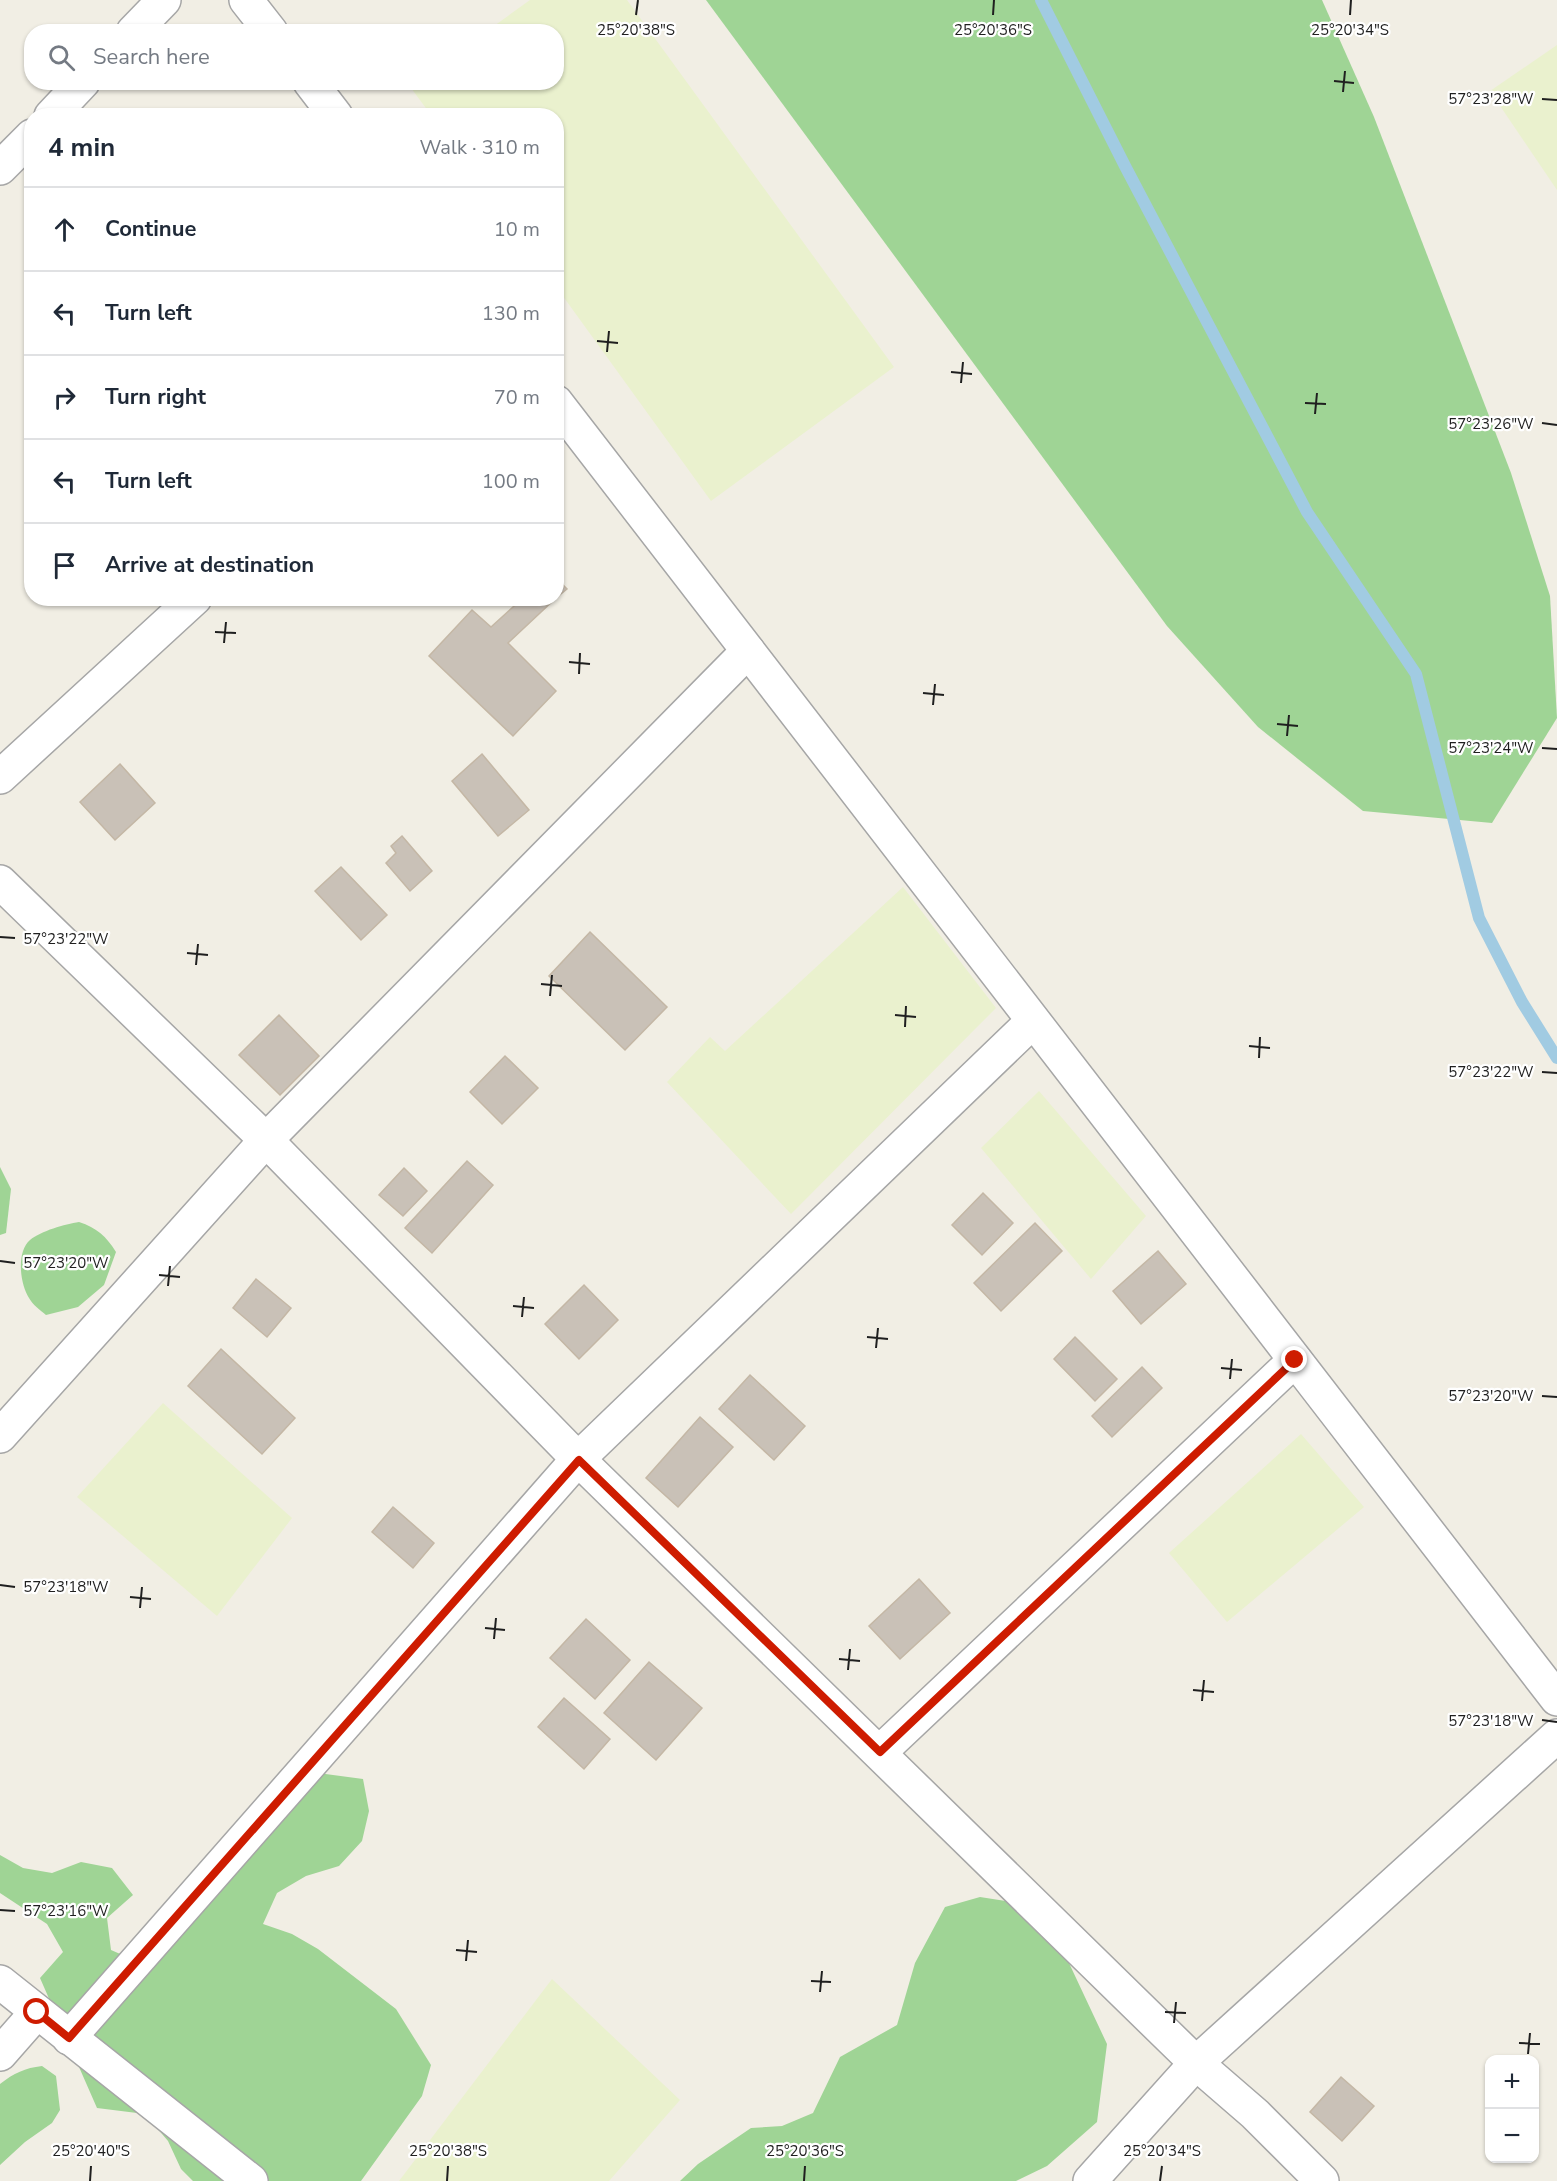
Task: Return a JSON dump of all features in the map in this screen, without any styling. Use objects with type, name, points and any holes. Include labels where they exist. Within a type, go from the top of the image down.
[{"type":"street","points":[[141,24],[164,0]]},
{"type":"street","points":[[246,0],[265,24]]},
{"type":"street","points":[[59,108],[76,90]]},
{"type":"street","points":[[316,90],[330,108]]},
{"type":"street","points":[[0,168],[24,144]]},
{"type":"street","points":[[564,412],[1557,1700]]},
{"type":"street","points":[[0,777],[186,606]]},
{"type":"street","points":[[0,1436],[266,1140],[748,651]]},
{"type":"street","points":[[0,882],[266,1140],[579,1460],[1196,2063],[1255,2114],[1322,2181]]},
{"type":"street","points":[[69,2038],[579,1460],[1033,1021]]},
{"type":"street","points":[[880,1752],[1295,1360]]},
{"type":"street","points":[[1090,2181],[1196,2063],[1557,1736]]},
{"type":"street","points":[[0,1982],[251,2181]]},
{"type":"street","points":[[0,2054],[37,2012]]},
{"type":"green space","points":[[530,0],[627,0],[894,367],[711,501],[564,298],[564,108],[426,108],[412,90],[564,90],[564,24],[497,24]]},
{"type":"green space","points":[[706,0],[1322,0],[1374,117],[1511,473],[1550,596],[1557,718],[1492,823],[1363,811],[1258,727],[1167,626]]},
{"type":"green space","points":[[1557,45],[1557,190],[1490,91]]},
{"type":"green space","points":[[903,887],[996,1008],[791,1214],[667,1082],[710,1037],[725,1051]]},
{"type":"green space","points":[[1039,1091],[1146,1216],[1091,1279],[981,1148]]},
{"type":"green space","points":[[0,1167],[11,1189],[6,1233],[0,1235]]},
{"type":"green space","points":[[79,1222],[100,1233],[116,1252],[104,1285],[78,1307],[46,1315],[32,1303],[23,1285],[21,1260],[23,1252],[30,1240],[40,1234]]},
{"type":"green space","points":[[163,1403],[292,1518],[217,1616],[77,1497]]},
{"type":"green space","points":[[1301,1434],[1364,1507],[1227,1622],[1169,1553]]},
{"type":"green space","points":[[303,1771],[363,1779],[369,1811],[362,1841],[339,1866],[306,1876],[277,1893],[263,1924],[292,1934],[318,1949],[396,2009],[431,2065],[422,2096],[361,2181],[193,2181],[181,2169],[168,2141],[145,2114],[97,2108],[40,1978],[63,1952],[47,1924],[0,1893],[0,1855],[23,1868],[52,1873],[81,1862],[112,1868],[133,1895],[107,1918],[111,1950],[141,1963],[169,1950],[189,1927],[240,1847]]},
{"type":"green space","points":[[980,1897],[1012,1902],[1061,1946],[1107,2044],[1097,2122],[1047,2166],[1016,2181],[680,2181],[698,2164],[751,2128],[782,2126],[813,2113],[840,2057],[897,2025],[915,1963],[945,1907]]},
{"type":"green space","points":[[552,1979],[680,2100],[609,2181],[399,2181]]},
{"type":"green space","points":[[42,2066],[56,2076],[60,2110],[52,2123],[25,2142],[0,2165],[0,2084],[20,2072]]},
{"type":"building","points":[[514,606],[547,606],[508,643],[556,691],[513,736],[429,656],[472,610],[491,627]]},
{"type":"building","points":[[482,754],[529,810],[498,836],[452,781]]},
{"type":"building","points":[[120,764],[155,803],[115,840],[80,802]]},
{"type":"building","points":[[402,836],[432,871],[410,891],[386,863],[396,853],[391,846]]},
{"type":"building","points":[[341,867],[387,915],[361,940],[315,891]]},
{"type":"building","points":[[590,932],[667,1007],[625,1050],[549,976]]},
{"type":"building","points":[[279,1015],[319,1056],[280,1095],[239,1055]]},
{"type":"building","points":[[505,1056],[538,1088],[502,1124],[470,1092]]},
{"type":"building","points":[[467,1161],[493,1185],[432,1253],[405,1228]]},
{"type":"building","points":[[404,1168],[427,1191],[403,1216],[379,1195]]},
{"type":"building","points":[[983,1193],[1013,1223],[982,1255],[952,1225]]},
{"type":"building","points":[[1035,1223],[1062,1251],[1001,1311],[974,1283]]},
{"type":"building","points":[[1158,1251],[1186,1284],[1141,1324],[1113,1291]]},
{"type":"building","points":[[256,1279],[291,1308],[267,1337],[233,1308]]},
{"type":"building","points":[[584,1285],[618,1320],[579,1359],[545,1324]]},
{"type":"building","points":[[1075,1337],[1117,1379],[1095,1401],[1054,1359]]},
{"type":"building","points":[[221,1349],[295,1418],[262,1454],[188,1386]]},
{"type":"building","points":[[1142,1367],[1162,1388],[1112,1437],[1092,1416]]},
{"type":"building","points":[[750,1375],[805,1426],[774,1460],[719,1409]]},
{"type":"building","points":[[700,1417],[733,1447],[678,1507],[646,1478]]},
{"type":"building","points":[[393,1507],[434,1543],[413,1568],[372,1532]]},
{"type":"building","points":[[919,1579],[950,1613],[900,1659],[869,1626]]},
{"type":"building","points":[[586,1619],[630,1660],[595,1699],[550,1658]]},
{"type":"building","points":[[649,1662],[702,1708],[656,1760],[604,1713]]},
{"type":"building","points":[[564,1698],[610,1739],[584,1769],[538,1727]]},
{"type":"building","points":[[1341,2077],[1374,2106],[1342,2141],[1310,2112]]},
{"type":"waterway","points":[[1041,0],[1125,166],[1307,512],[1416,674],[1479,918],[1522,1002],[1557,1058]]},
{"type":"route","points":[[37,2012],[69,2038],[579,1460],[880,1752],[1295,1360]]}]
